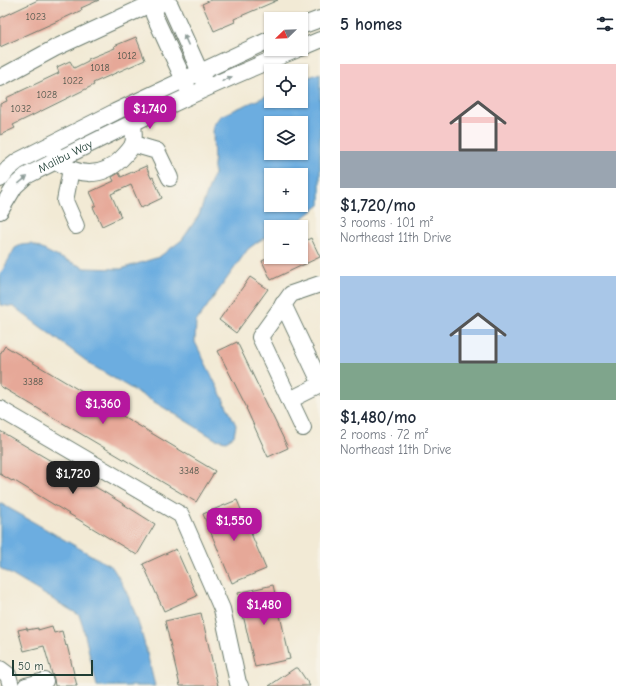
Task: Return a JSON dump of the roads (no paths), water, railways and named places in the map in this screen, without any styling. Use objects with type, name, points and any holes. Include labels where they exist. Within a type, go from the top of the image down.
[{"type":"street","points":[[158,0],[154,15],[191,96]]},
{"type":"street","points":[[0,78],[55,48],[158,0],[170,5],[208,88]]},
{"type":"street","points":[[308,23],[320,19]]},
{"type":"street","name":"Malibu Way","points":[[308,45],[320,40]]},
{"type":"street","name":"Malibu Way","points":[[0,179],[8,169],[18,161],[184,79],[264,42]]},
{"type":"street","name":"Malibu Way","points":[[0,211],[15,186],[26,176],[133,122],[280,56]]},
{"type":"street","points":[[54,143],[56,161],[71,169],[86,173],[98,173],[117,162],[127,153],[133,144],[133,122]]},
{"type":"street","points":[[133,144],[157,151],[170,178]]},
{"type":"street","points":[[71,169],[65,201],[76,226]]},
{"type":"street","points":[[303,428],[260,337],[291,294],[320,284]]},
{"type":"street","points":[[283,304],[320,382]]},
{"type":"street","points":[[290,400],[320,385]]},
{"type":"street","points":[[0,409],[181,515],[222,609],[238,683],[240,686]]},
{"type":"street","points":[[26,686],[45,681]]},
{"type":"water","points":[[320,73],[320,205],[301,220],[264,220],[264,238],[248,249],[196,322],[195,342],[236,425],[234,436],[226,441],[215,439],[93,366],[14,307],[0,305],[0,275],[15,248],[21,245],[32,244],[85,268],[121,269],[159,257],[182,240],[199,215],[214,174],[213,126],[220,116],[264,97],[264,108],[308,108],[308,77]]},
{"type":"water","points":[[0,503],[112,567],[134,609],[155,686],[97,686],[79,615],[0,568]]}]
